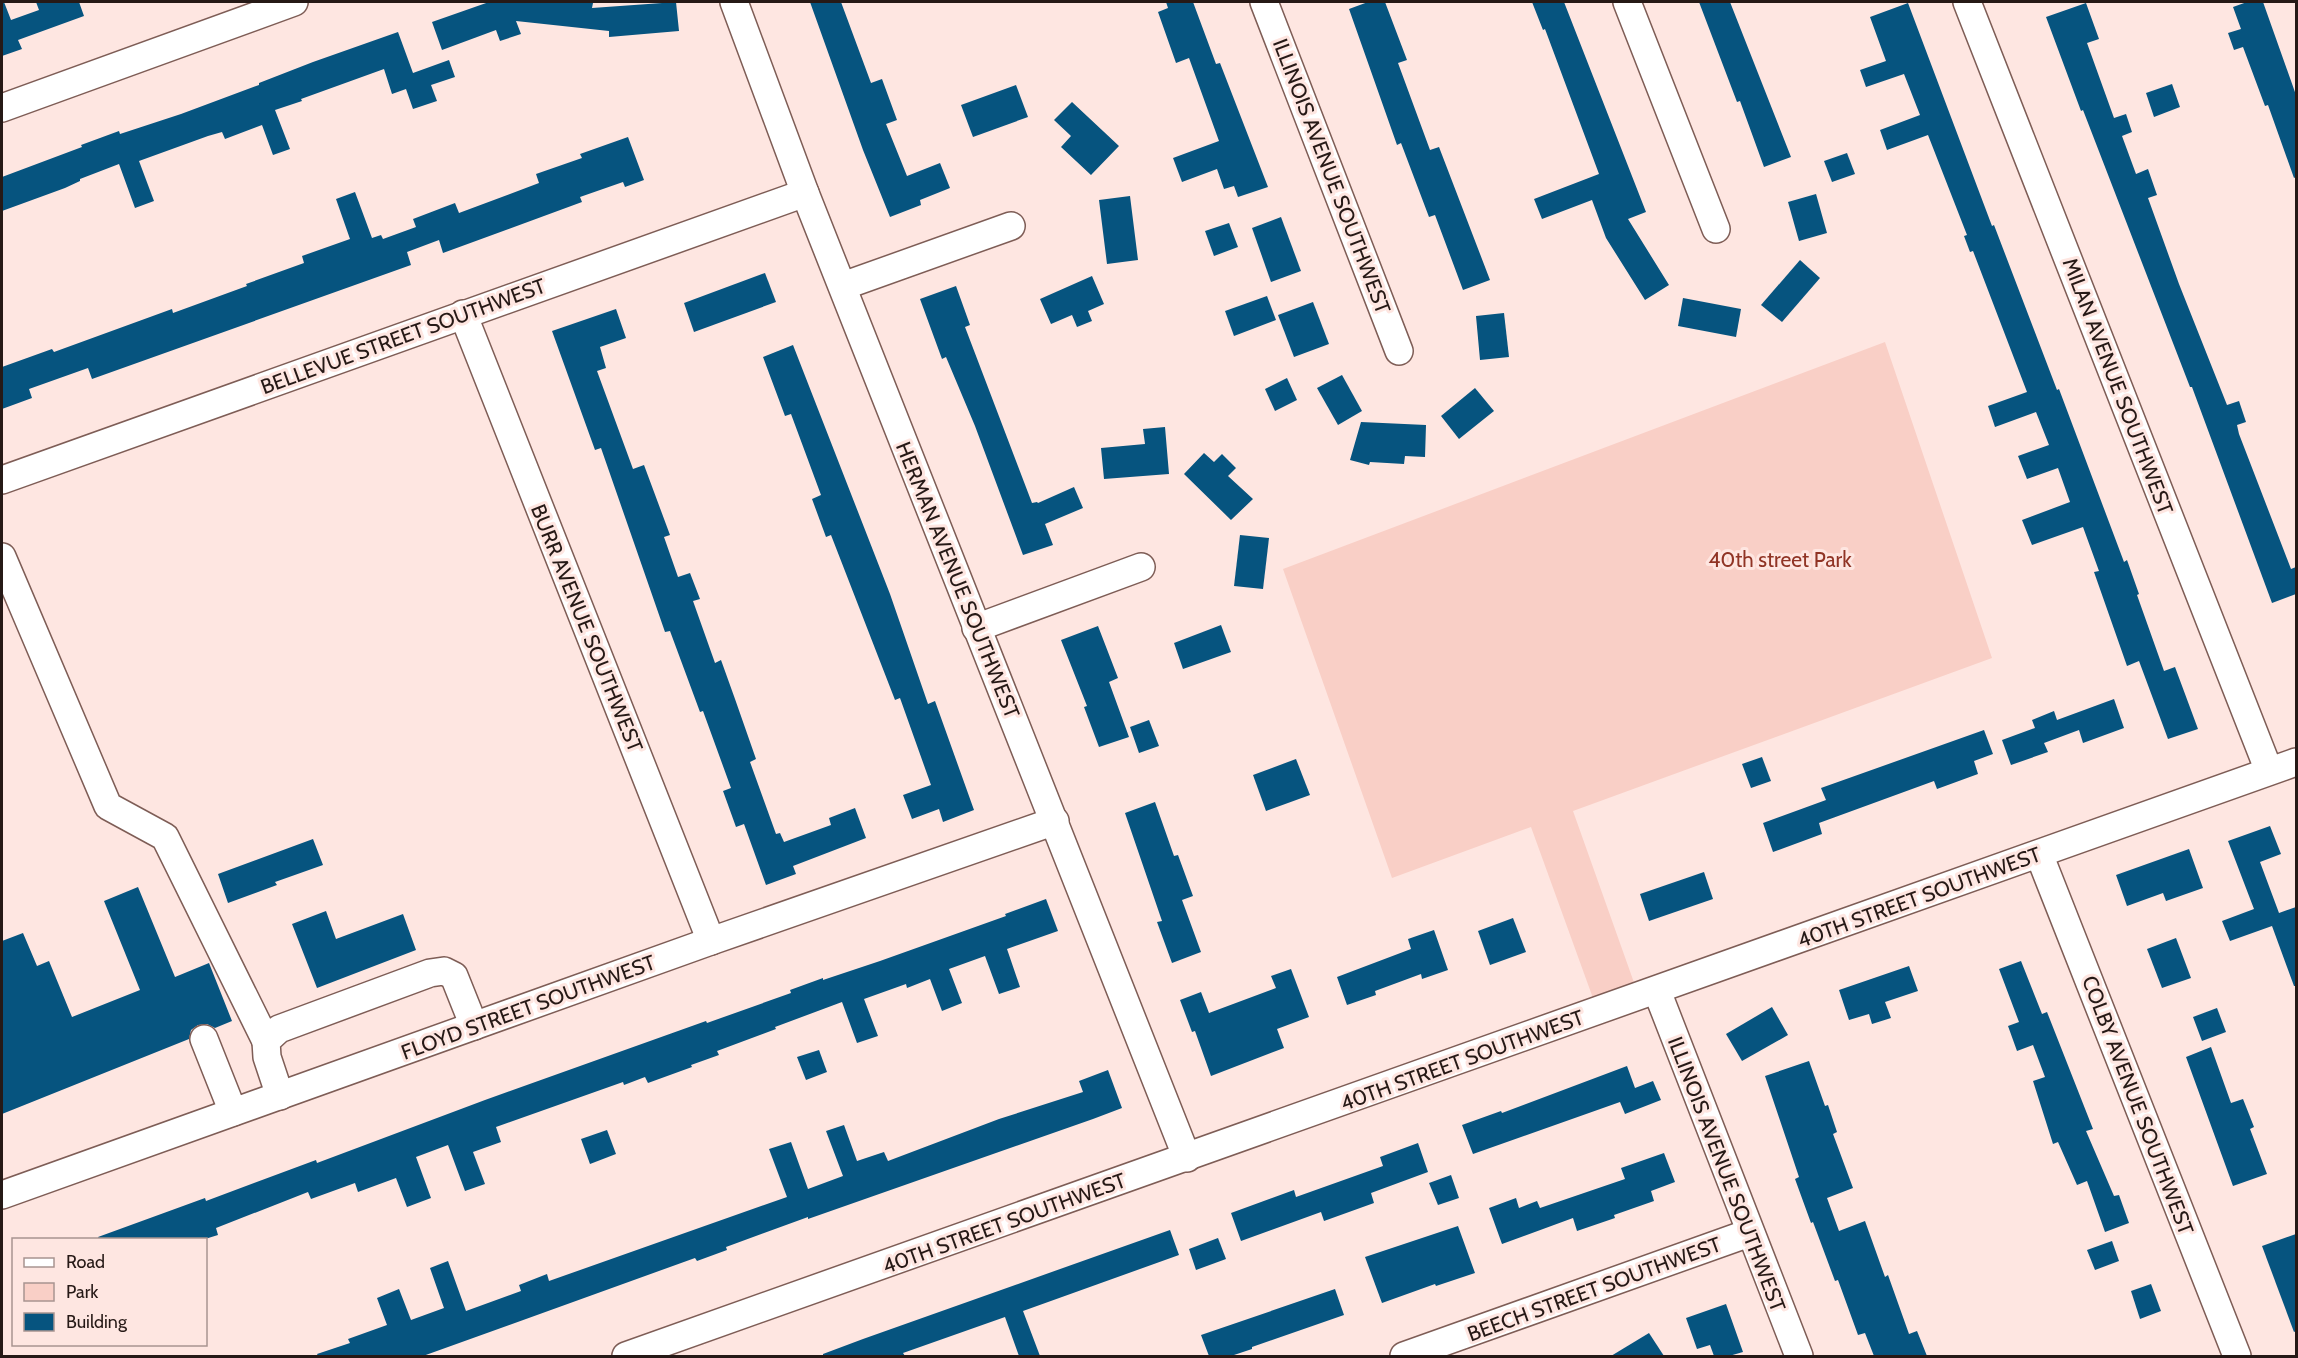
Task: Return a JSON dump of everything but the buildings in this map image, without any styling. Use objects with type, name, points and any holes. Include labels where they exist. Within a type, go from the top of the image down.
[{"type":"street","points":[[2,108],[294,2]]},
{"type":"street","name":"HERMAN AVENUE SOUTHWEST","points":[[734,2],[805,193],[1187,1158]]},
{"type":"street","name":"ILLINOIS AVENUE SOUTHWEST","points":[[1264,2],[1400,351]]},
{"type":"street","points":[[1628,2],[1716,229]]},
{"type":"street","name":"MILAN AVENUE SOUTHWEST","points":[[1967,2],[2269,771]]},
{"type":"street","name":"BELLEVUE STREET SOUTHWEST","points":[[2,480],[805,193]]},
{"type":"street","points":[[843,286],[1011,226]]},
{"type":"street","name":"BURR AVENUE SOUTHWEST","points":[[463,315],[711,941]]},
{"type":"street","points":[[2,557],[108,806],[165,837],[266,1041],[267,1057],[280,1096]]},
{"type":"street","points":[[976,628],[1141,567]]},
{"type":"street","name":"40TH STREET SOUTHWEST","points":[[626,1356],[2296,762]]},
{"type":"street","name":"FLOYD STREET SOUTHWEST","points":[[2,1196],[711,941],[1055,821]]},
{"type":"street","name":"COLBY AVENUE SOUTHWEST","points":[[2039,854],[2237,1356]]},
{"type":"street","points":[[266,1041],[279,1029],[430,973],[444,971],[454,976],[474,1026]]},
{"type":"street","name":"ILLINOIS AVENUE SOUTHWEST","points":[[1657,991],[1798,1356]]},
{"type":"street","points":[[204,1040],[233,1112]]},
{"type":"street","name":"BEECH STREET SOUTHWEST","points":[[1404,1356],[1749,1233]]},
{"type":"green space","name":"40th street Park","points":[[1885,342],[1992,658],[1573,811],[1637,991],[1598,1012],[1531,827],[1392,878],[1283,569]]}]
